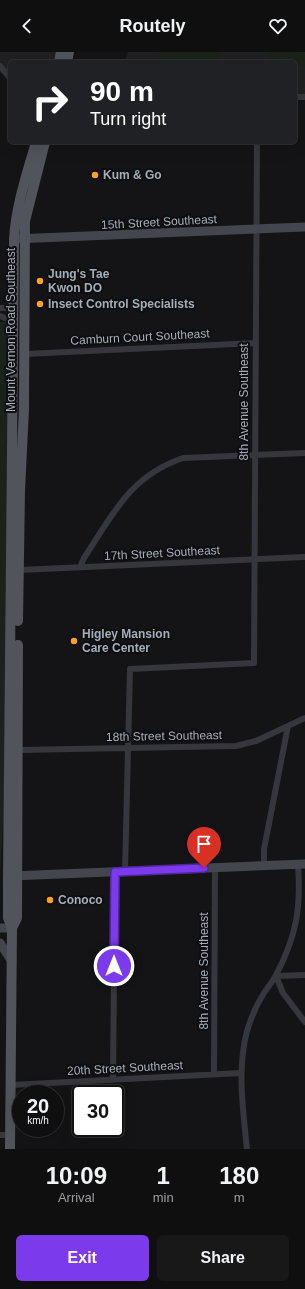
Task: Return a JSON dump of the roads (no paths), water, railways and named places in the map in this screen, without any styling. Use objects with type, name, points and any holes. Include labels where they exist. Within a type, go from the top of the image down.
[{"type":"main road","name":"Mount Vernon Road Southeast","points":[[10,1149],[5,1135],[11,1085],[12,928],[17,918],[12,876],[14,238],[15,218],[19,199],[35,144]]},
{"type":"main road","name":"Mount Vernon Road Southeast","points":[[12,876],[18,750],[25,354],[25,222],[44,144]]},
{"type":"main road","name":"15th Street Southeast","points":[[14,238],[305,227]]},
{"type":"main road","points":[[13,308],[18,320],[18,357],[24,381]]},
{"type":"main road","points":[[12,876],[302,864]]},
{"type":"main road","points":[[0,928],[12,928]]},
{"type":"main road","points":[[0,943],[11,960]]},
{"type":"street","points":[[0,66],[8,76]]},
{"type":"street","name":"8th Avenue Southeast","points":[[127,748],[130,669],[254,663],[257,144]]},
{"type":"street","points":[[0,308],[13,308]]},
{"type":"street","points":[[0,316],[13,321]]},
{"type":"street","name":"Camburn Court Southeast","points":[[25,354],[256,343]]},
{"type":"street","points":[[80,567],[84,558],[124,497],[136,484],[158,470],[183,458],[305,453]]},
{"type":"street","name":"17th Street Southeast","points":[[20,570],[305,557]]},
{"type":"street","name":"18th Street Southeast","points":[[18,750],[236,746],[256,741],[305,718]]},
{"type":"street","points":[[264,865],[264,849],[288,726]]},
{"type":"street","points":[[125,872],[127,748]]},
{"type":"street","points":[[247,1149],[241,1073],[248,1031],[264,993],[276,976],[295,932],[298,920],[302,864]]},
{"type":"street","name":"8th Avenue Southeast","points":[[214,1075],[215,868]]},
{"type":"street","points":[[113,1080],[115,872]]},
{"type":"street","points":[[276,976],[305,975]]},
{"type":"street","points":[[276,976],[283,993],[305,1022]]},
{"type":"street","name":"20th Street Southeast","points":[[11,1085],[241,1073]]},
{"type":"place","name":"Kum & Go","points":[[95,175]]},
{"type":"place","name":"Jung's Tae Kwon DO","points":[[40,281]]},
{"type":"place","name":"Insect Control Specialists","points":[[40,304]]},
{"type":"place","name":"Higley Mansion Care Center","points":[[74,641]]},
{"type":"place","name":"Conoco","points":[[50,900]]}]
